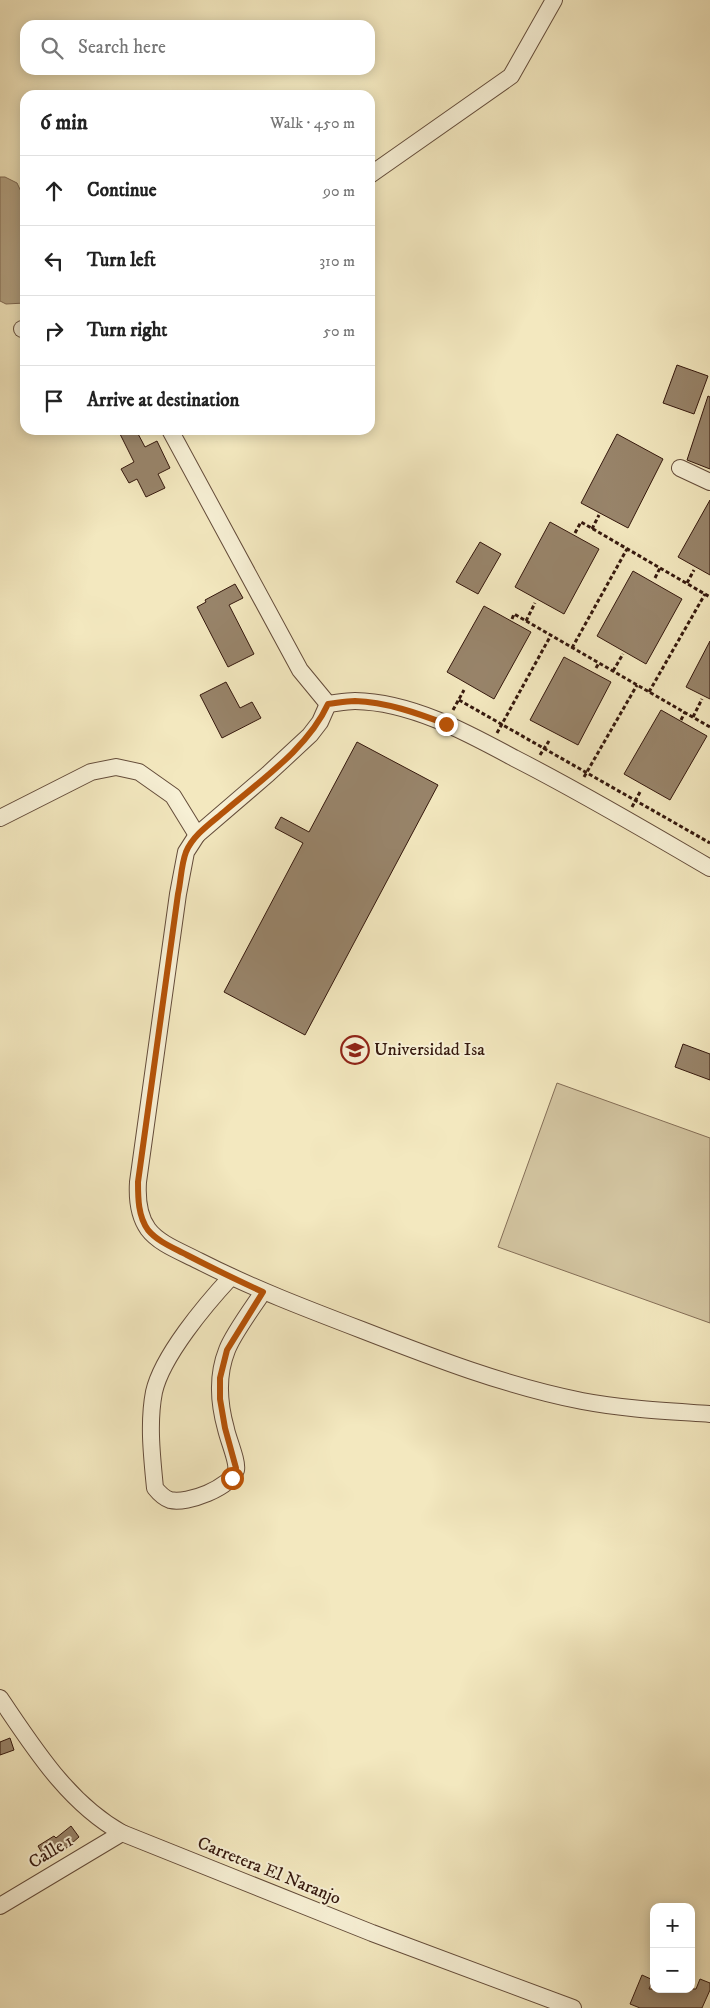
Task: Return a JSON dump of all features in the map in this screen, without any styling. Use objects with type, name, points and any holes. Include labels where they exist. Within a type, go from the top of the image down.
[{"type":"street","points":[[375,171],[511,76],[554,0]]},
{"type":"street","points":[[173,435],[300,670],[328,704]]},
{"type":"street","points":[[680,468],[710,482]]},
{"type":"street","points":[[328,704],[354,701],[384,705],[417,712],[446,724],[576,791],[710,868]]},
{"type":"street","points":[[328,704],[320,722],[310,735],[197,835],[186,852],[178,894],[138,1182],[140,1215],[148,1230],[160,1241],[263,1292],[459,1368],[582,1401],[710,1414]]},
{"type":"street","points":[[0,818],[90,772],[116,767],[139,772],[173,796],[197,835]]},
{"type":"street","points":[[231,1277],[213,1296],[176,1347],[154,1391],[152,1425],[155,1488],[169,1500],[198,1498],[232,1478],[236,1468],[225,1428],[220,1399],[220,1378],[227,1350],[263,1292]]},
{"type":"street","name":"Carretera El Naranjo","points":[[0,1698],[60,1781],[93,1815],[122,1833],[372,1933],[573,2008]]},
{"type":"street","name":"Calle 1","points":[[0,1906],[122,1833]]},
{"type":"path","points":[[592,529],[599,515]]},
{"type":"path","points":[[575,533],[581,522],[710,597]]},
{"type":"path","points":[[572,648],[627,549]]},
{"type":"path","points":[[655,578],[660,568]]},
{"type":"path","points":[[687,583],[694,570]]},
{"type":"path","points":[[649,692],[705,594]]},
{"type":"path","points":[[526,621],[536,602]]},
{"type":"path","points":[[512,619],[514,614],[710,727]]},
{"type":"path","points":[[490,745],[551,636]]},
{"type":"path","points":[[613,671],[622,654]]},
{"type":"path","points":[[596,668],[599,663]]},
{"type":"path","points":[[576,791],[637,684]]},
{"type":"path","points":[[446,724],[464,690]]},
{"type":"path","points":[[459,700],[710,843]]},
{"type":"path","points":[[693,717],[702,700]]},
{"type":"path","points":[[681,720],[685,712]]},
{"type":"shaded area","points":[[0,177],[5,177],[17,183],[20,189],[20,303],[6,304],[0,301]]},
{"type":"shaded area","points":[[557,1083],[710,1138],[710,1323],[498,1247]]},
{"type":"building","points":[[677,365],[708,376],[694,414],[663,403]]},
{"type":"building","points":[[708,396],[710,397],[710,469],[687,460]]},
{"type":"building","points":[[617,434],[663,459],[628,528],[581,503]]},
{"type":"building","points":[[120,435],[139,435],[145,447],[157,441],[170,468],[158,474],[165,488],[146,497],[137,479],[129,483],[121,469],[134,462]]},
{"type":"building","points":[[710,500],[710,575],[678,557]]},
{"type":"building","points":[[550,522],[599,549],[564,614],[515,587]]},
{"type":"building","points":[[480,542],[501,554],[478,594],[456,582]]},
{"type":"building","points":[[633,571],[682,599],[646,664],[597,636]]},
{"type":"building","points":[[235,584],[243,598],[229,605],[254,654],[228,667],[197,607],[206,602],[205,600]]},
{"type":"building","points":[[484,606],[531,632],[494,699],[447,672]]},
{"type":"building","points":[[710,641],[710,699],[686,687]]},
{"type":"building","points":[[564,657],[611,682],[578,745],[530,720]]},
{"type":"building","points":[[226,682],[240,708],[252,702],[261,718],[222,738],[200,695]]},
{"type":"building","points":[[661,710],[707,736],[670,800],[624,774]]},
{"type":"building","points":[[357,742],[438,785],[305,1035],[224,992],[303,843],[275,828],[281,817],[309,832]]},
{"type":"building","points":[[683,1044],[710,1054],[710,1080],[675,1067]]},
{"type":"building","points":[[10,1738],[14,1750],[0,1755],[0,1742]]},
{"type":"building","points":[[71,1826],[79,1837],[64,1850],[46,1860],[38,1846],[54,1836],[56,1838]]},
{"type":"building","points":[[642,1975],[650,1979],[650,1993],[695,1993],[700,1979],[710,1983],[710,1990],[702,2008],[640,2008],[630,2004]]},
{"type":"place","name":"Universidad Isa","points":[[355,1050]]},
{"type":"route","points":[[232,1478],[236,1468],[225,1428],[220,1399],[220,1378],[227,1350],[263,1292],[160,1241],[148,1230],[140,1215],[138,1198],[138,1182],[178,894],[186,852],[197,835],[310,735],[320,722],[328,704],[354,701],[384,705],[417,712],[446,724]]}]
